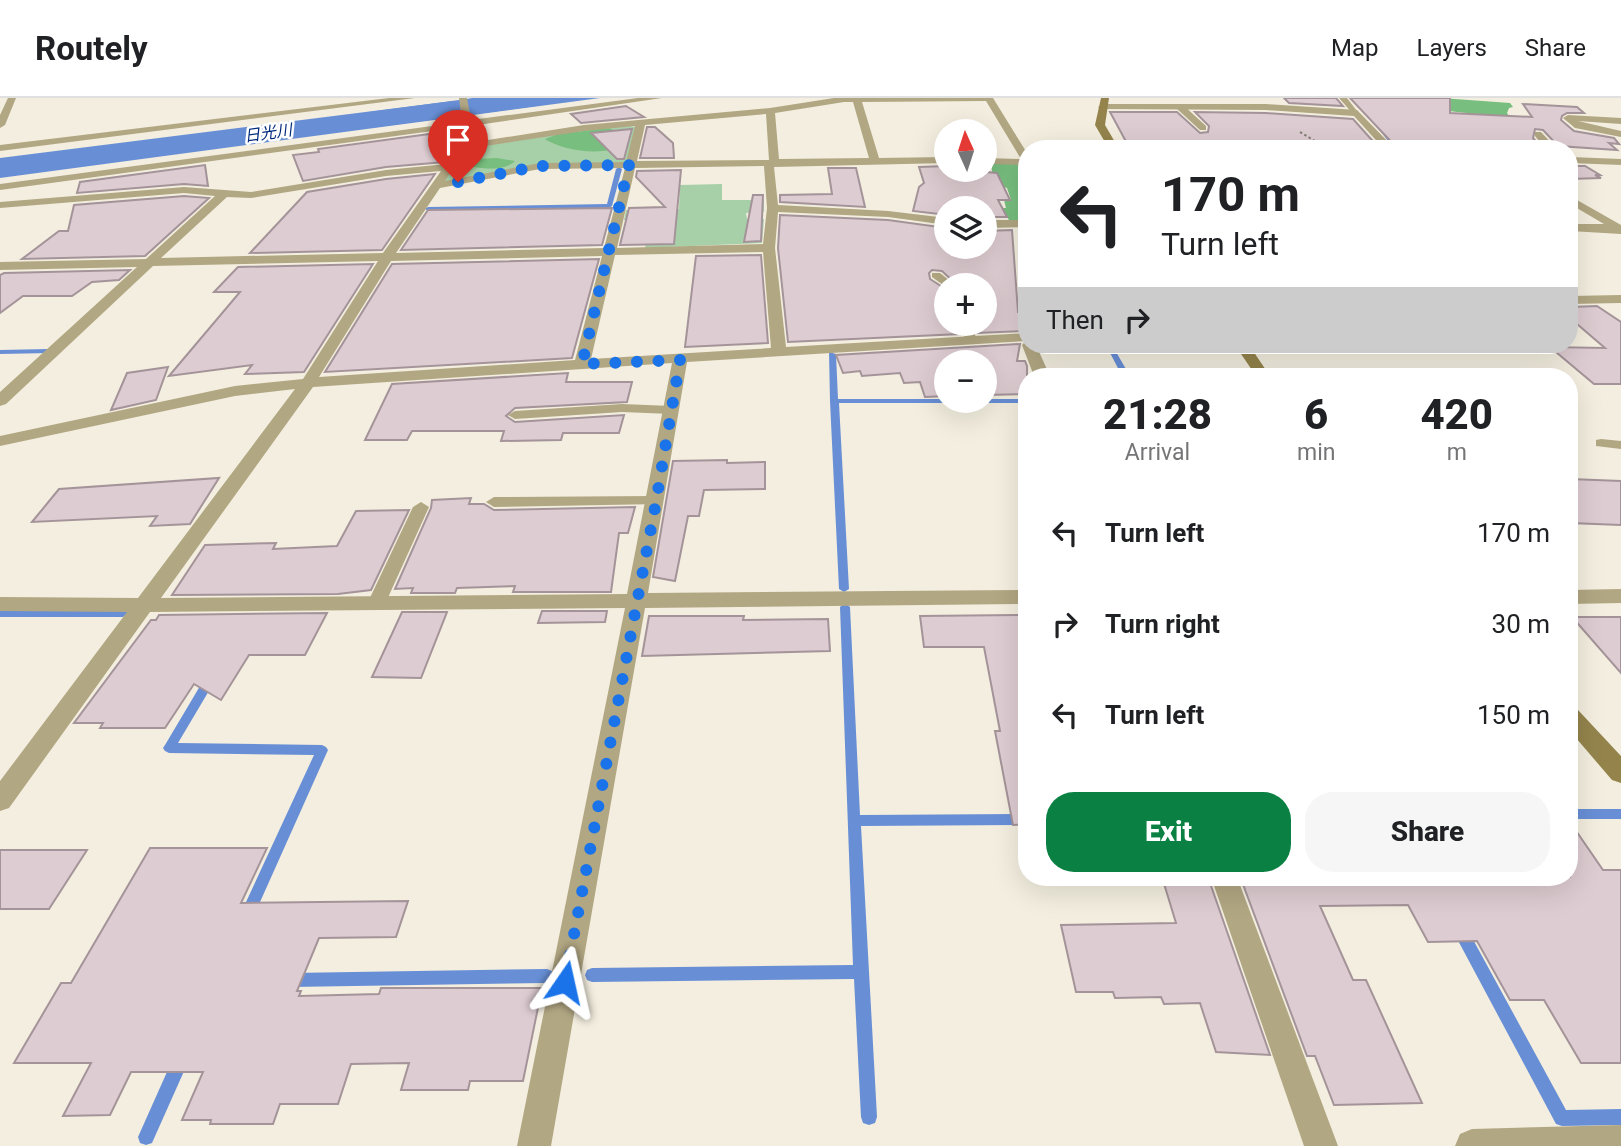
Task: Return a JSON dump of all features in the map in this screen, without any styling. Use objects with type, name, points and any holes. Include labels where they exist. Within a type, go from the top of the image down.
[{"type":"main road","points":[[1104,102],[1100,125],[1109,140]]},
{"type":"main road","points":[[1578,725],[1621,774]]},
{"type":"street","points":[[0,125],[12,98]]},
{"type":"street","points":[[298,98],[302,111]]},
{"type":"street","points":[[0,148],[411,98]]},
{"type":"street","points":[[0,800],[308,383],[387,257],[463,147],[467,124],[463,98]]},
{"type":"street","points":[[0,187],[658,98]]},
{"type":"street","points":[[463,147],[584,128],[770,111],[822,102],[858,99],[989,98],[1018,147]]},
{"type":"street","points":[[858,99],[875,161]]},
{"type":"street","points":[[1104,102],[1357,113],[1382,140]]},
{"type":"street","points":[[770,111],[774,162]]},
{"type":"street","points":[[1621,121],[1568,118],[1578,126],[1621,134]]},
{"type":"street","points":[[582,364],[641,123]]},
{"type":"street","points":[[1538,134],[1544,140]]},
{"type":"street","points":[[435,186],[540,166],[934,160]]},
{"type":"street","points":[[1578,160],[1621,162]]},
{"type":"street","points":[[998,161],[1018,162]]},
{"type":"street","points":[[774,162],[769,166],[773,208],[769,248],[779,352]]},
{"type":"street","points":[[0,205],[184,190],[266,194],[386,173],[449,167]]},
{"type":"street","points":[[0,401],[223,194]]},
{"type":"street","points":[[1578,206],[1619,229]]},
{"type":"street","points":[[773,208],[888,214],[934,220]]},
{"type":"street","points":[[997,223],[1018,224]]},
{"type":"street","points":[[1578,228],[1619,229]]},
{"type":"street","points":[[0,266],[769,248]]},
{"type":"street","points":[[1578,288],[1595,299]]},
{"type":"street","points":[[1578,300],[1621,299]]},
{"type":"street","points":[[0,441],[235,391],[308,383],[971,340],[1018,340]]},
{"type":"street","points":[[534,1146],[656,502],[680,360]]},
{"type":"street","points":[[1578,597],[1621,596]]},
{"type":"street","points":[[0,604],[1018,597]]},
{"type":"street","points":[[1227,886],[1321,1146]]},
{"type":"street","points":[[1472,1146],[1621,1142]]},
{"type":"lane","points":[[1343,98],[1357,113]]},
{"type":"lane","points":[[1179,106],[1203,128]]},
{"type":"lane","points":[[970,336],[971,340]]},
{"type":"lane","points":[[515,415],[622,408],[671,410]]},
{"type":"lane","points":[[1601,443],[1621,444]]},
{"type":"lane","points":[[494,502],[656,502]]},
{"type":"lane","points":[[377,602],[421,507]]},
{"type":"green space","points":[[1441,98],[1510,103],[1513,107],[1509,108],[1507,113],[1510,118],[1440,110]]},
{"type":"green space","points":[[636,127],[627,164],[538,165],[442,183],[467,148],[585,129]]},
{"type":"green space","points":[[609,128],[628,137],[630,141],[612,150],[588,151],[564,147],[545,139],[558,134]]},
{"type":"green space","points":[[482,147],[473,154],[474,159],[497,158],[515,161],[496,168],[460,164],[468,152]]},
{"type":"green space","points":[[998,164],[1018,164],[1018,222],[1009,220],[1001,208],[1006,208],[1004,200],[1011,200],[1007,188],[994,184],[998,182]]},
{"type":"green space","points":[[722,184],[722,200],[764,200],[764,212],[746,213],[747,219],[764,219],[762,243],[645,248],[650,221],[624,220],[626,210],[679,209],[680,185]]},
{"type":"water","points":[[600,98],[473,115],[469,99]]},
{"type":"water","points":[[453,101],[457,117],[0,178],[0,158]]},
{"type":"building","points":[[1284,98],[1336,98],[1343,106],[1289,103]]},
{"type":"building","points":[[1350,98],[1450,98],[1450,113],[1532,117],[1523,104],[1577,107],[1584,113],[1567,113],[1561,120],[1574,131],[1614,138],[1619,144],[1609,143],[1617,150],[1578,147],[1578,140],[1552,140],[1543,130],[1535,129],[1535,140],[1390,140]]},
{"type":"building","points":[[626,106],[644,117],[581,123],[571,114]]},
{"type":"building","points":[[1110,112],[1177,112],[1200,133],[1208,132],[1209,126],[1195,112],[1266,113],[1353,119],[1372,140],[1125,140]]},
{"type":"building","points":[[647,127],[655,127],[673,143],[674,158],[640,158]]},
{"type":"building","points":[[632,129],[624,159],[617,159],[591,133]]},
{"type":"building","points":[[459,130],[456,146],[445,162],[386,167],[303,181],[293,155],[319,152],[318,149]]},
{"type":"building","points":[[205,165],[208,186],[184,184],[77,193],[80,182]]},
{"type":"building","points":[[934,166],[934,182],[998,182],[998,175],[1010,200],[998,200],[1007,217],[997,217],[997,196],[934,196],[934,213],[913,211],[919,187],[924,183],[919,167]]},
{"type":"building","points":[[1578,166],[1585,166],[1601,178],[1578,179]]},
{"type":"building","points":[[828,168],[856,168],[865,207],[780,202],[780,195],[832,194]]},
{"type":"building","points":[[681,170],[674,244],[620,245],[629,208],[665,207],[636,177],[637,171]]},
{"type":"building","points":[[435,174],[382,250],[250,253],[307,192]]},
{"type":"building","points":[[753,195],[763,195],[761,241],[744,242]]},
{"type":"building","points":[[184,196],[209,198],[145,256],[22,259],[59,231],[68,231],[74,205]]},
{"type":"building","points":[[612,208],[602,245],[401,250],[428,210]]},
{"type":"building","points":[[780,215],[888,220],[934,226],[934,259],[997,259],[997,231],[1012,230],[1018,331],[997,332],[997,273],[944,273],[932,270],[929,273],[930,279],[934,282],[934,335],[788,342],[778,248]]},
{"type":"building","points":[[761,255],[768,343],[685,347],[696,256]]},
{"type":"building","points":[[599,259],[572,358],[325,372],[392,264]]},
{"type":"building","points":[[373,264],[304,372],[245,374],[252,365],[169,376],[240,292],[214,292],[238,267]]},
{"type":"building","points":[[130,270],[119,280],[92,282],[72,296],[23,296],[0,313],[0,275],[4,273]]},
{"type":"building","points":[[1597,306],[1621,322],[1621,384],[1594,384],[1558,354],[1578,354],[1578,348],[1605,348],[1578,325],[1578,307]]},
{"type":"building","points":[[1018,344],[1017,361],[1025,361],[1027,366],[1018,368],[1018,394],[997,395],[997,350],[934,350],[934,397],[925,397],[920,382],[904,383],[900,373],[862,376],[860,371],[843,373],[836,355]]},
{"type":"building","points":[[168,367],[156,400],[111,410],[127,373]]},
{"type":"building","points":[[568,373],[566,382],[632,382],[627,402],[515,408],[506,416],[515,422],[624,415],[619,433],[563,433],[561,440],[501,441],[504,431],[412,431],[407,440],[365,440],[392,384]]},
{"type":"building","points":[[727,460],[727,463],[765,462],[765,489],[704,490],[699,516],[688,516],[675,581],[653,577],[673,461]]},
{"type":"building","points":[[219,478],[190,524],[150,526],[157,516],[32,522],[59,489]]},
{"type":"building","points":[[1578,479],[1621,481],[1621,525],[1578,523]]},
{"type":"building","points":[[471,498],[469,504],[484,504],[494,510],[635,507],[628,533],[619,533],[611,592],[513,592],[515,586],[457,588],[455,593],[411,593],[413,588],[395,589],[431,508],[432,500]]},
{"type":"building","points":[[409,510],[371,590],[338,594],[172,595],[205,545],[276,543],[273,549],[337,546],[356,511]]},
{"type":"building","points":[[542,611],[607,611],[605,622],[538,623]]},
{"type":"building","points":[[402,612],[447,612],[421,678],[372,677]]},
{"type":"building","points":[[327,613],[305,655],[249,655],[221,700],[194,684],[165,728],[100,728],[103,723],[74,723],[151,620],[156,620],[159,615]]},
{"type":"building","points":[[1018,615],[1018,825],[1013,825],[995,731],[1000,731],[984,647],[924,647],[920,616]]},
{"type":"building","points":[[649,616],[744,616],[743,620],[828,619],[830,651],[642,656]]},
{"type":"building","points":[[1578,617],[1621,617],[1621,673],[1578,624]]},
{"type":"building","points":[[1578,834],[1603,870],[1621,870],[1621,1063],[1581,1063],[1544,1000],[1510,1000],[1477,941],[1428,942],[1408,905],[1320,906],[1353,980],[1366,980],[1422,1103],[1334,1105],[1315,1056],[1307,1056],[1244,886],[1578,886]]},
{"type":"building","points":[[150,848],[267,848],[241,903],[408,901],[396,937],[319,938],[297,991],[301,991],[299,996],[379,994],[381,988],[542,988],[523,1081],[470,1081],[468,1090],[401,1090],[409,1063],[351,1064],[338,1104],[280,1104],[273,1124],[210,1124],[211,1120],[182,1120],[203,1072],[131,1072],[110,1115],[63,1116],[91,1063],[14,1063],[61,983],[71,983]]},
{"type":"building","points":[[0,850],[87,850],[49,909],[0,909]]},
{"type":"building","points":[[1165,886],[1211,886],[1270,1055],[1216,1052],[1200,1003],[1164,1004],[1161,997],[1115,998],[1113,992],[1076,992],[1061,925],[1176,923]]},
{"type":"waterway","name":"日光川","points":[[369,120],[536,98]]},
{"type":"waterway","points":[[1378,126],[1390,140]]},
{"type":"waterway","points":[[428,209],[609,206],[619,169]]},
{"type":"waterway","points":[[0,352],[48,351]]},
{"type":"waterway","points":[[832,354],[834,401]]},
{"type":"waterway","points":[[1114,354],[1122,368]]},
{"type":"waterway","points":[[834,401],[934,401]]},
{"type":"waterway","points":[[834,401],[844,589]]},
{"type":"waterway","points":[[997,401],[1018,401]]},
{"type":"waterway","points":[[845,607],[869,1117]]},
{"type":"waterway","points":[[0,613],[123,613]]},
{"type":"waterway","points":[[210,679],[169,748],[322,750],[247,915]]},
{"type":"waterway","points":[[1578,814],[1621,814]]},
{"type":"waterway","points":[[856,821],[1018,819]]},
{"type":"waterway","points":[[1459,928],[1562,1118],[1621,1117]]},
{"type":"waterway","points":[[592,975],[860,972]]},
{"type":"waterway","points":[[291,980],[547,976]]},
{"type":"waterway","points":[[146,1137],[181,1060]]},
{"type":"route","points":[[458,182],[540,166],[629,165],[582,364],[680,360],[656,502],[565,982]]}]
